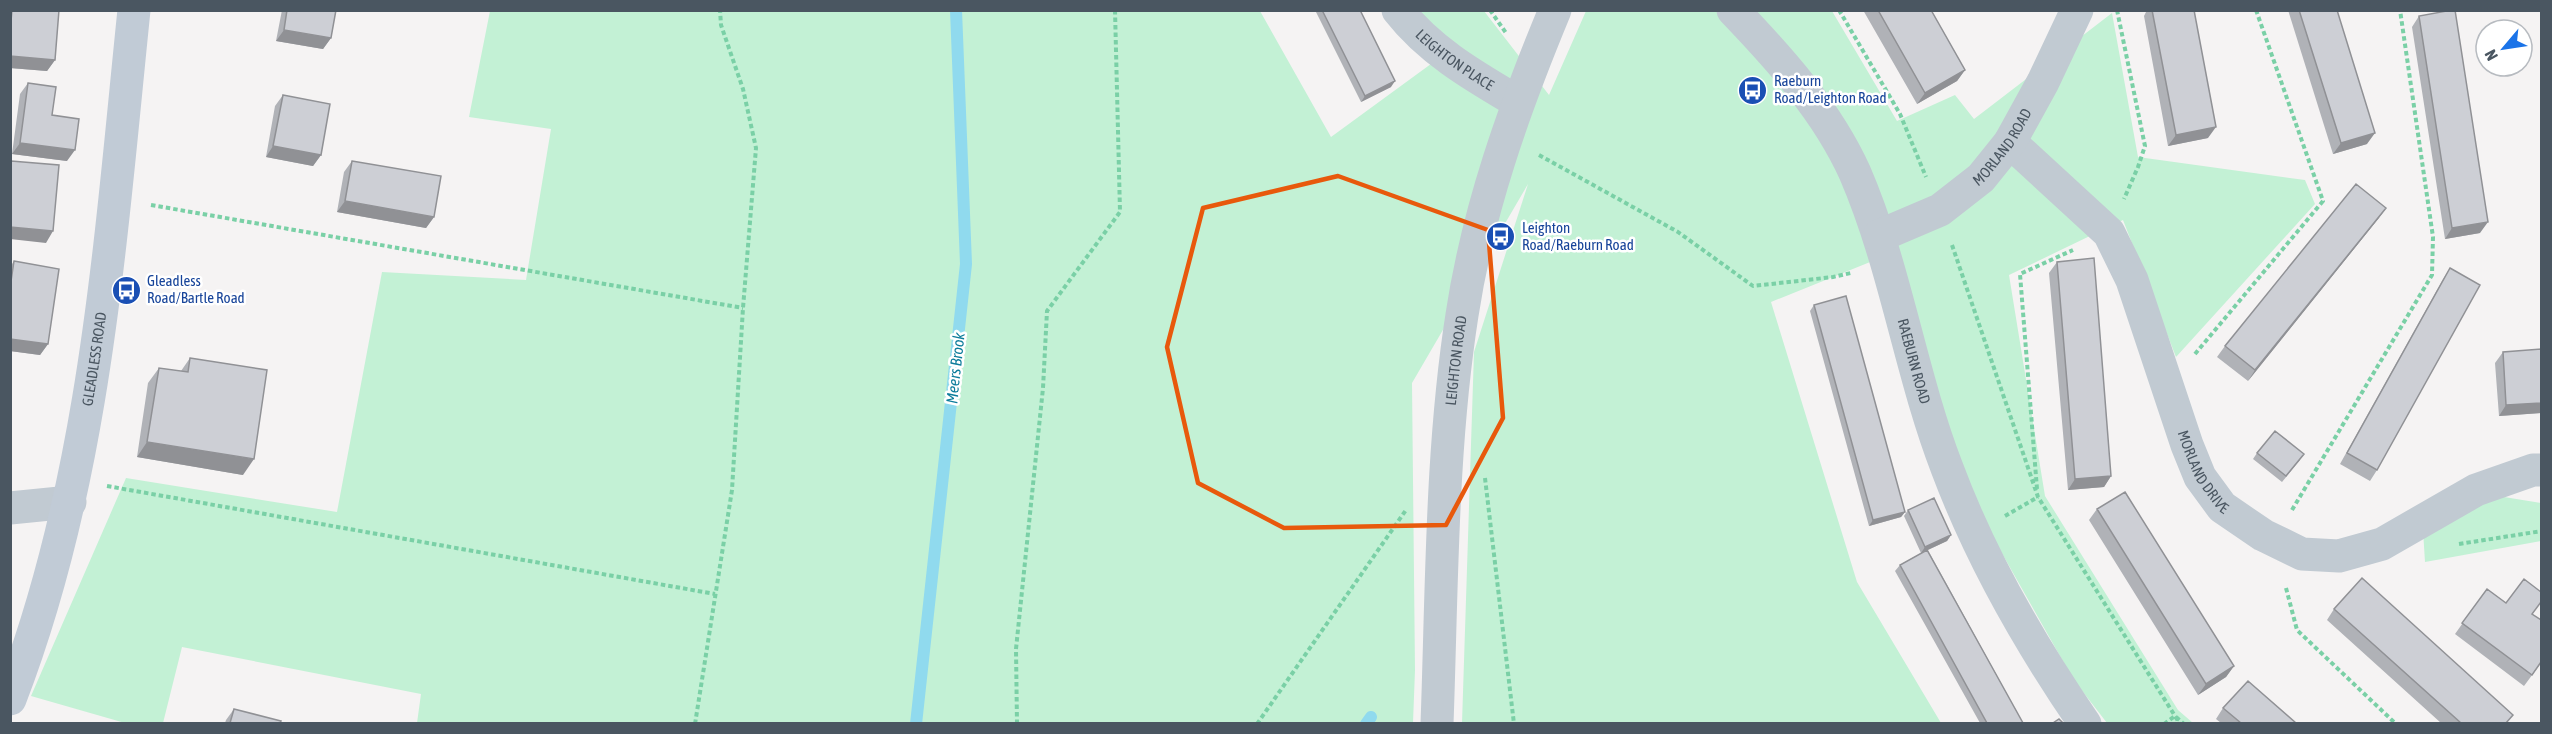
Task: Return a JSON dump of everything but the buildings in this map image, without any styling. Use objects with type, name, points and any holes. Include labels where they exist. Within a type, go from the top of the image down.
[{"type":"main road","name":"GLEADLESS ROAD","points":[[10,699],[42,606],[72,491],[94,373],[134,10]]},
{"type":"street","name":"LEIGHTON PLACE","points":[[1398,10],[1411,26],[1461,68],[1518,102]]},
{"type":"street","name":"LEIGHTON ROAD","points":[[1437,723],[1448,450],[1462,314],[1484,210],[1507,132],[1555,10]]},
{"type":"street","name":"RAEBURN ROAD","points":[[1733,10],[1768,46],[1816,104],[1854,172],[1883,250],[1919,387],[1947,468],[1974,534],[2042,662],[2085,723]]},
{"type":"street","name":"MORLAND ROAD","points":[[1883,250],[1981,178],[2010,142],[2043,82],[2077,10]]},
{"type":"street","name":"MORLAND DRIVE","points":[[2010,142],[2109,233],[2132,280],[2200,477],[2222,507],[2273,540],[2302,554],[2339,556],[2382,544],[2476,490],[2534,470],[2541,470]]},
{"type":"street","points":[[10,508],[72,491]]},
{"type":"path","points":[[695,723],[732,490],[756,148],[743,89],[722,26],[720,10]]},
{"type":"path","points":[[1017,723],[1016,649],[1043,388],[1047,311],[1120,212],[1115,10]]},
{"type":"path","points":[[1839,10],[1900,114],[1940,210],[2038,497],[2175,716],[2182,723]]},
{"type":"path","points":[[2038,497],[2020,274],[2109,233],[2139,167],[2145,146],[2117,10]]},
{"type":"path","points":[[2168,387],[2323,201],[2256,10]]},
{"type":"path","points":[[2396,723],[2297,630],[2273,540],[2432,275],[2433,237],[2400,10]]},
{"type":"path","points":[[1507,132],[1548,161],[1678,232],[1753,286],[1833,278],[1883,250]]},
{"type":"path","points":[[114,199],[743,308]]},
{"type":"path","points":[[1483,467],[1514,723]]},
{"type":"path","points":[[72,491],[715,594]]},
{"type":"path","points":[[1257,723],[1407,509]]},
{"type":"path","points":[[2164,723],[2175,716]]},
{"type":"highlighted area","points":[[1338,176],[1488,230],[1503,418],[1446,525],[1284,528],[1198,483],[1167,347],[1203,208]]},
{"type":"green space","points":[[490,11],[1260,11],[1331,137],[1435,61],[1409,11],[1484,11],[1549,95],[1586,11],[1832,11],[1897,121],[1955,95],[1974,119],[2112,13],[2138,157],[2305,180],[2315,204],[2176,357],[2123,220],[2009,275],[2045,496],[2178,710],[2193,723],[2107,723],[2073,679],[1982,518],[1885,256],[1771,302],[1857,582],[1941,723],[1462,723],[1474,352],[1528,184],[1412,383],[1415,670],[1413,723],[417,723],[421,694],[182,647],[163,723],[125,723],[31,696],[126,478],[337,512],[382,272],[526,280],[551,129],[469,117]]},
{"type":"green space","points":[[2498,496],[2541,503],[2541,541],[2425,562],[2423,530]]},
{"type":"waterway","name":"Meers Brook","points":[[916,724],[966,264],[956,10]]},
{"type":"waterway","points":[[1366,724],[1371,717]]},
{"type":"place","name":"Raeburn Road/Leighton Road","points":[[1753,90]]},
{"type":"place","name":"Leighton Road/Raeburn Road","points":[[1501,237]]},
{"type":"place","name":"Gleadless Road/Bartle Road","points":[[126,290]]}]
